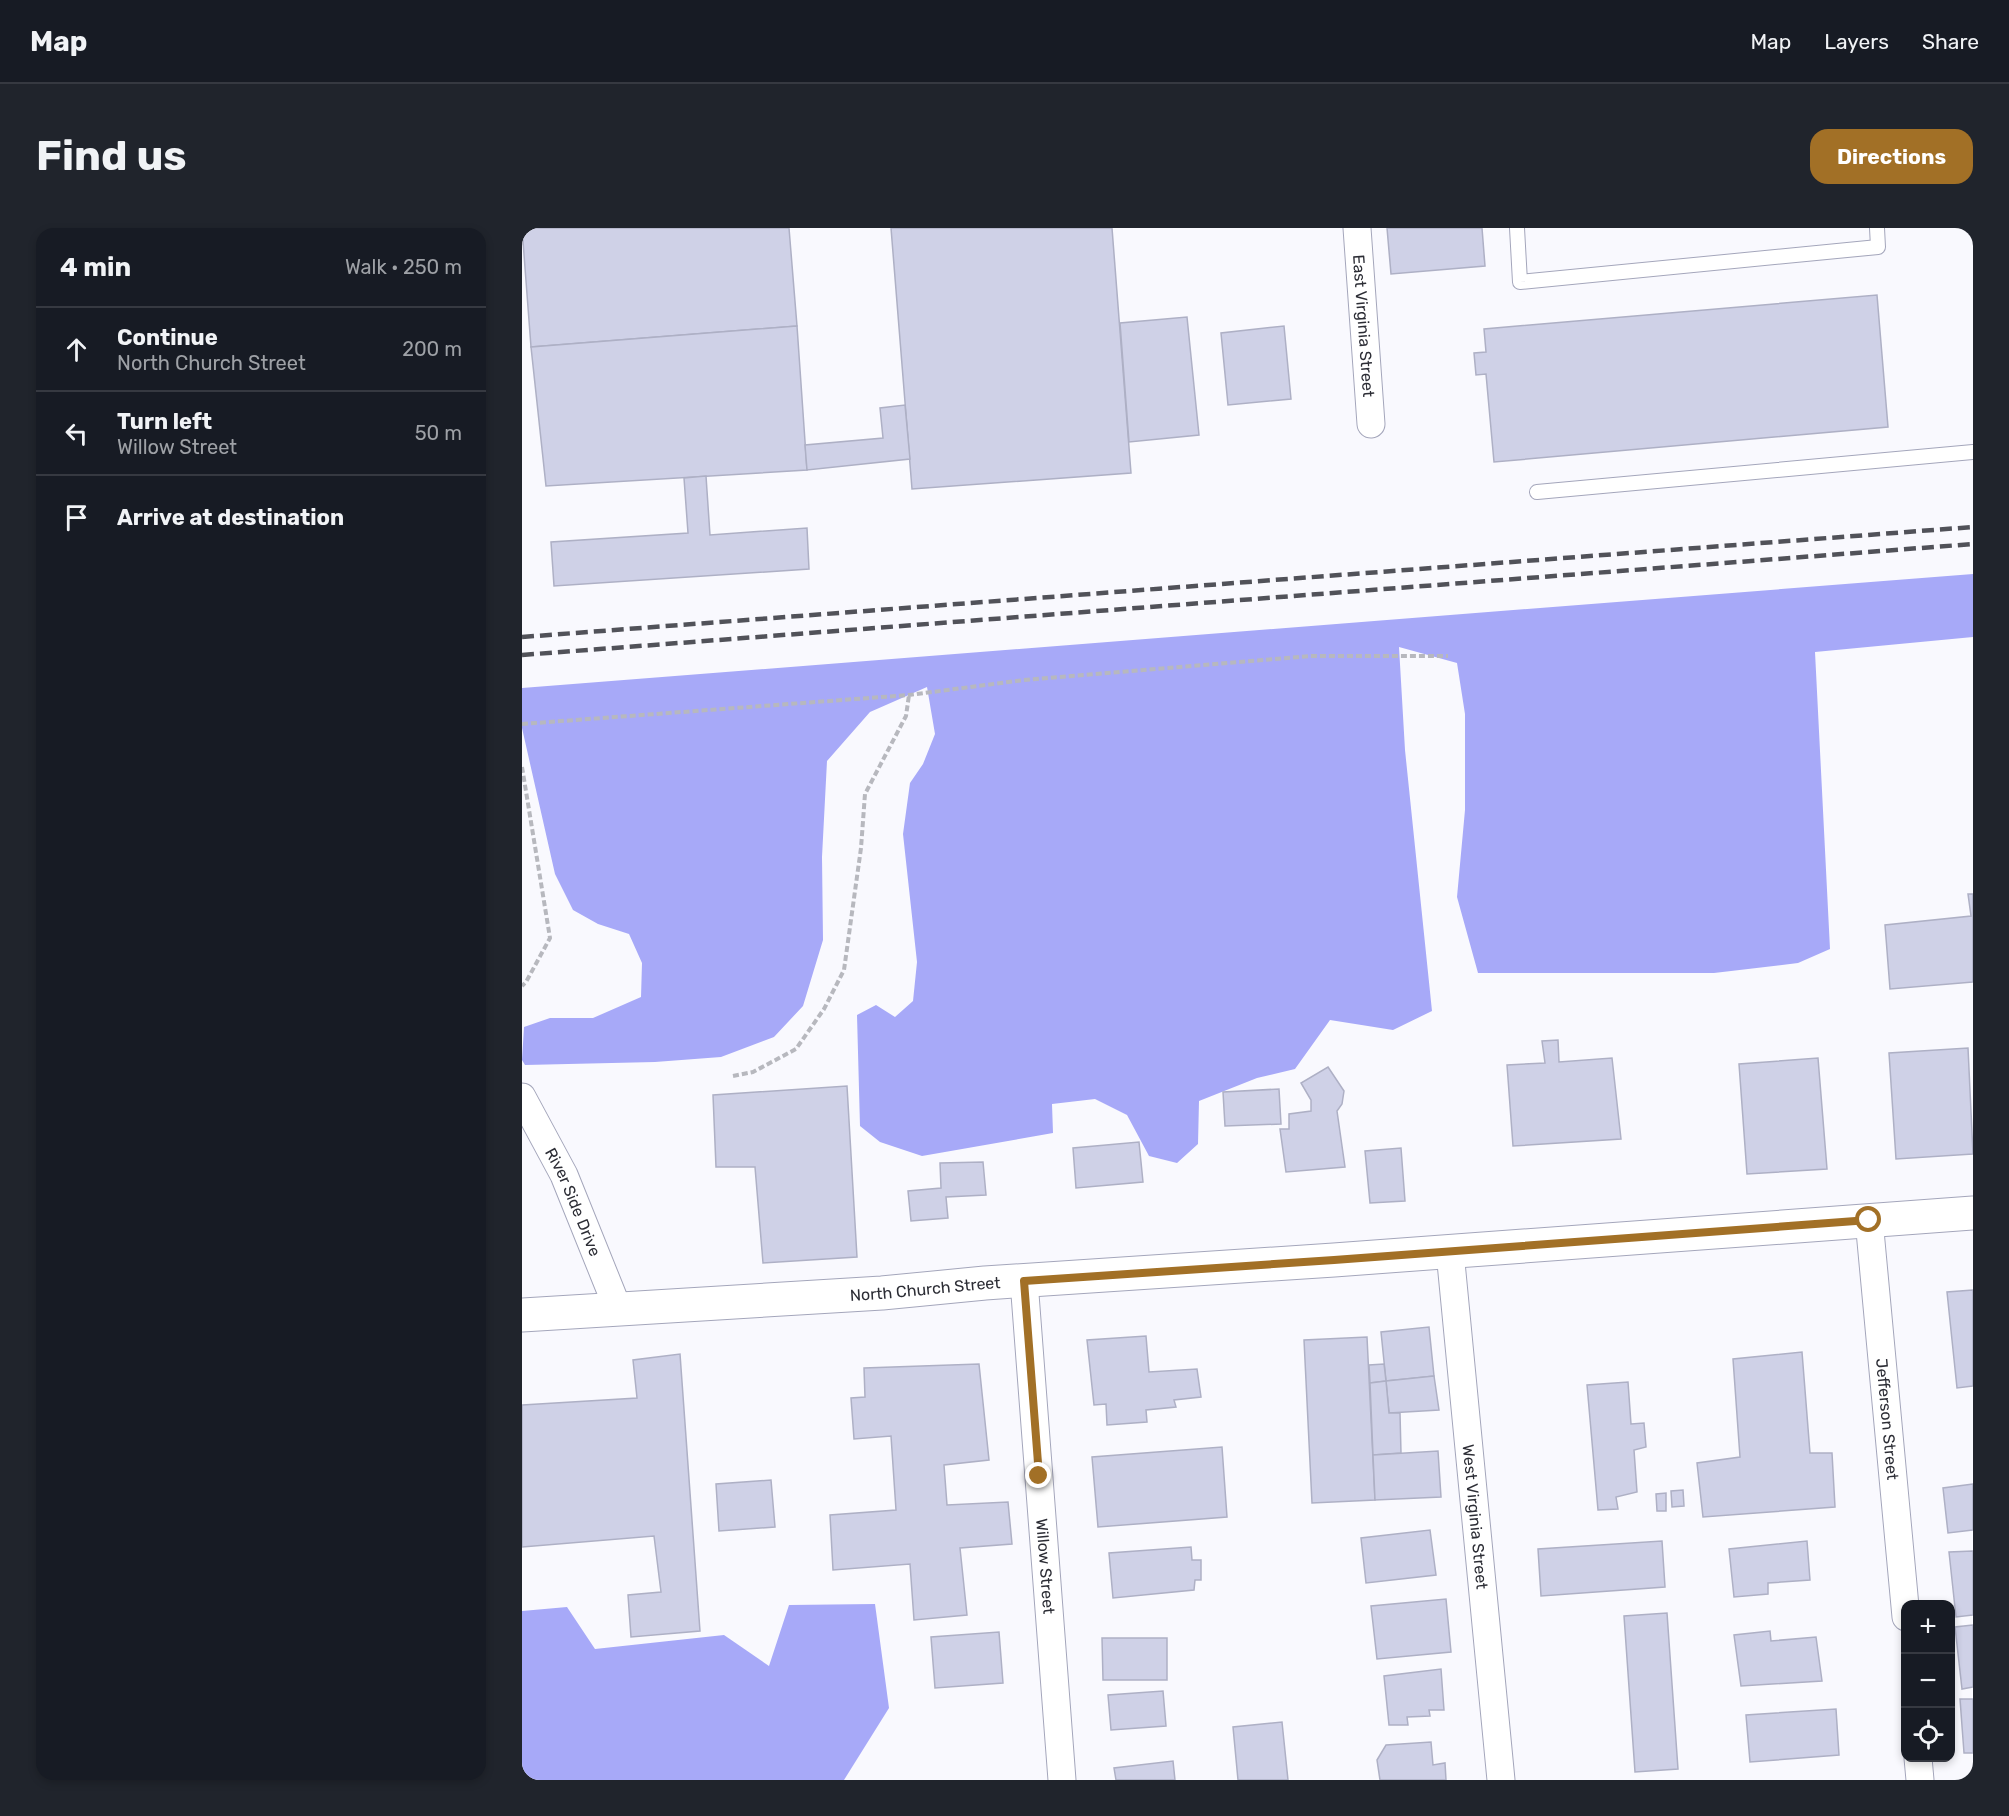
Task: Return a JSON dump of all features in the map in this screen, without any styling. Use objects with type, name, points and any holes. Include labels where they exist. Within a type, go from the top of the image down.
[{"type":"main road","name":"North Church Street","points":[[522,1316],[834,1296],[1973,1213]]},
{"type":"street","name":"East Virginia Street","points":[[1357,228],[1371,424]]},
{"type":"street","name":"River Side Drive","points":[[522,1097],[564,1175],[618,1309]]},
{"type":"street","name":"Jefferson Street","points":[[1869,1220],[1903,1600]]},
{"type":"street","name":"West Virginia Street","points":[[1450,1252],[1501,1780]]},
{"type":"street","name":"Willow Street","points":[[1024,1281],[1062,1780]]},
{"type":"street","points":[[1918,1762],[1920,1780]]},
{"type":"lane","points":[[1517,228],[1520,282],[1878,248],[1877,228]]},
{"type":"lane","points":[[1537,492],[1973,452]]},
{"type":"path","points":[[522,724],[909,695],[1024,680],[1310,656],[1448,656]]},
{"type":"path","points":[[733,1076],[753,1072],[796,1049],[824,1009],[844,970],[866,794],[906,716],[909,695]]},
{"type":"path","points":[[522,767],[550,938],[522,986]]},
{"type":"shaded area","points":[[1973,574],[1973,637],[1815,652],[1830,949],[1798,963],[1714,973],[1478,973],[1457,897],[1465,810],[1465,714],[1457,663],[1399,647],[1405,750],[1432,1011],[1393,1030],[1330,1020],[1295,1069],[1257,1078],[1199,1101],[1198,1144],[1177,1163],[1149,1156],[1127,1115],[1095,1099],[1052,1104],[1053,1133],[922,1156],[880,1142],[860,1126],[857,1015],[876,1005],[895,1017],[913,1001],[917,962],[903,834],[910,783],[923,764],[935,734],[927,687],[870,712],[827,761],[822,857],[823,940],[803,1006],[774,1037],[721,1057],[655,1062],[525,1065],[522,1060],[524,1027],[550,1018],[593,1018],[641,997],[642,963],[629,934],[598,924],[573,910],[555,874],[522,728],[522,688]]},
{"type":"shaded area","points":[[875,1604],[889,1708],[844,1780],[522,1780],[522,1611],[567,1607],[595,1649],[724,1635],[769,1666],[789,1605]]},
{"type":"building","points":[[522,228],[789,228],[797,326],[531,347]]},
{"type":"building","points":[[891,228],[1112,228],[1131,473],[912,489]]},
{"type":"building","points":[[1387,228],[1482,228],[1485,266],[1391,274]]},
{"type":"building","points":[[1877,295],[1888,427],[1494,462],[1486,374],[1476,375],[1474,353],[1486,352],[1484,329]]},
{"type":"building","points":[[1187,317],[1199,435],[1129,442],[1120,323]]},
{"type":"building","points":[[797,326],[807,470],[546,486],[531,347]]},
{"type":"building","points":[[1284,326],[1291,399],[1228,405],[1221,333]]},
{"type":"building","points":[[905,405],[910,459],[807,470],[805,445],[883,438],[880,408]]},
{"type":"building","points":[[706,476],[710,535],[807,528],[809,569],[554,586],[551,542],[688,533],[684,478]]},
{"type":"building","points":[[1968,894],[1973,894],[1973,982],[1890,989],[1885,925],[1971,916]]},
{"type":"building","points":[[1558,1040],[1559,1062],[1612,1058],[1621,1139],[1513,1146],[1507,1065],[1545,1063],[1542,1041]]},
{"type":"building","points":[[1968,1048],[1973,1154],[1896,1159],[1889,1053]]},
{"type":"building","points":[[1818,1058],[1827,1169],[1747,1174],[1739,1064]]},
{"type":"building","points":[[1328,1067],[1344,1091],[1342,1104],[1337,1111],[1345,1167],[1286,1172],[1280,1129],[1289,1129],[1289,1114],[1311,1111],[1311,1100],[1301,1083]]},
{"type":"building","points":[[847,1086],[857,1257],[763,1263],[755,1167],[716,1167],[713,1095]]},
{"type":"building","points":[[1279,1089],[1281,1124],[1225,1126],[1223,1092]]},
{"type":"building","points":[[1139,1142],[1143,1182],[1076,1188],[1073,1148]]},
{"type":"building","points":[[1401,1148],[1405,1201],[1370,1203],[1365,1151]]},
{"type":"building","points":[[983,1162],[986,1195],[946,1197],[948,1218],[911,1221],[908,1191],[941,1188],[940,1163]]},
{"type":"building","points":[[1973,1290],[1973,1386],[1957,1388],[1947,1292]]},
{"type":"building","points":[[1429,1327],[1434,1376],[1386,1381],[1381,1332]]},
{"type":"building","points":[[1146,1336],[1149,1372],[1197,1369],[1201,1397],[1174,1400],[1176,1407],[1146,1410],[1147,1422],[1107,1425],[1106,1404],[1094,1405],[1087,1340]]},
{"type":"building","points":[[1367,1337],[1375,1500],[1312,1503],[1304,1340]]},
{"type":"building","points":[[1802,1352],[1810,1453],[1832,1453],[1835,1507],[1703,1517],[1697,1463],[1740,1457],[1733,1359]]},
{"type":"building","points":[[680,1354],[700,1631],[631,1637],[628,1595],[661,1592],[654,1536],[522,1547],[522,1405],[637,1398],[633,1360]]},
{"type":"building","points":[[979,1364],[989,1460],[944,1465],[947,1505],[1008,1502],[1012,1544],[960,1548],[967,1615],[914,1620],[910,1564],[833,1570],[830,1515],[896,1510],[891,1436],[854,1439],[851,1398],[865,1397],[864,1368]]},
{"type":"building","points":[[1384,1364],[1386,1381],[1370,1383],[1369,1365]]},
{"type":"building","points":[[1434,1376],[1439,1410],[1389,1413],[1386,1381]]},
{"type":"building","points":[[1386,1381],[1389,1413],[1400,1413],[1401,1453],[1373,1455],[1370,1383]]},
{"type":"building","points":[[1628,1382],[1631,1424],[1644,1423],[1646,1447],[1634,1450],[1637,1492],[1616,1497],[1618,1509],[1598,1510],[1587,1385]]},
{"type":"building","points":[[1222,1447],[1227,1517],[1098,1527],[1092,1457]]},
{"type":"building","points":[[1438,1451],[1441,1497],[1375,1500],[1373,1455]]},
{"type":"building","points":[[771,1480],[775,1527],[719,1531],[716,1484]]},
{"type":"building","points":[[1973,1484],[1973,1530],[1948,1533],[1943,1488]]},
{"type":"building","points":[[1683,1490],[1684,1506],[1672,1507],[1671,1491]]},
{"type":"building","points":[[1666,1493],[1666,1511],[1657,1511],[1656,1494]]},
{"type":"building","points":[[1430,1530],[1436,1575],[1366,1583],[1361,1538]]},
{"type":"building","points":[[1662,1541],[1665,1587],[1541,1596],[1538,1549]]},
{"type":"building","points":[[1807,1541],[1810,1580],[1768,1583],[1768,1594],[1734,1597],[1729,1549]]},
{"type":"building","points":[[1191,1547],[1192,1560],[1201,1560],[1201,1580],[1195,1580],[1194,1590],[1113,1598],[1109,1553]]},
{"type":"building","points":[[1973,1551],[1973,1615],[1956,1617],[1949,1552]]},
{"type":"building","points":[[1446,1599],[1451,1652],[1377,1659],[1371,1606]]},
{"type":"building","points":[[1667,1613],[1678,1769],[1635,1772],[1624,1616]]},
{"type":"building","points":[[1973,1625],[1973,1687],[1962,1689],[1955,1627]]},
{"type":"building","points":[[1770,1631],[1771,1641],[1816,1637],[1822,1681],[1741,1686],[1734,1635]]},
{"type":"building","points":[[999,1632],[1003,1683],[935,1688],[931,1637]]},
{"type":"building","points":[[1102,1638],[1167,1638],[1167,1680],[1103,1680]]},
{"type":"building","points":[[1441,1669],[1444,1710],[1429,1710],[1430,1716],[1407,1717],[1408,1725],[1389,1725],[1384,1676]]},
{"type":"building","points":[[1163,1691],[1166,1726],[1111,1730],[1108,1695]]},
{"type":"building","points":[[1960,1699],[1973,1699],[1973,1753],[1964,1753]]},
{"type":"building","points":[[1836,1709],[1839,1755],[1750,1762],[1746,1715]]},
{"type":"building","points":[[1282,1722],[1288,1780],[1238,1780],[1233,1727]]},
{"type":"building","points":[[1431,1742],[1433,1765],[1445,1763],[1446,1780],[1380,1780],[1377,1760],[1386,1745]]},
{"type":"building","points":[[1173,1761],[1175,1780],[1116,1780],[1114,1768]]},
{"type":"railway","points":[[522,637],[1973,527]]},
{"type":"railway","points":[[522,655],[1973,544]]},
{"type":"route","points":[[1039,1476],[1024,1281],[1869,1220]]}]
